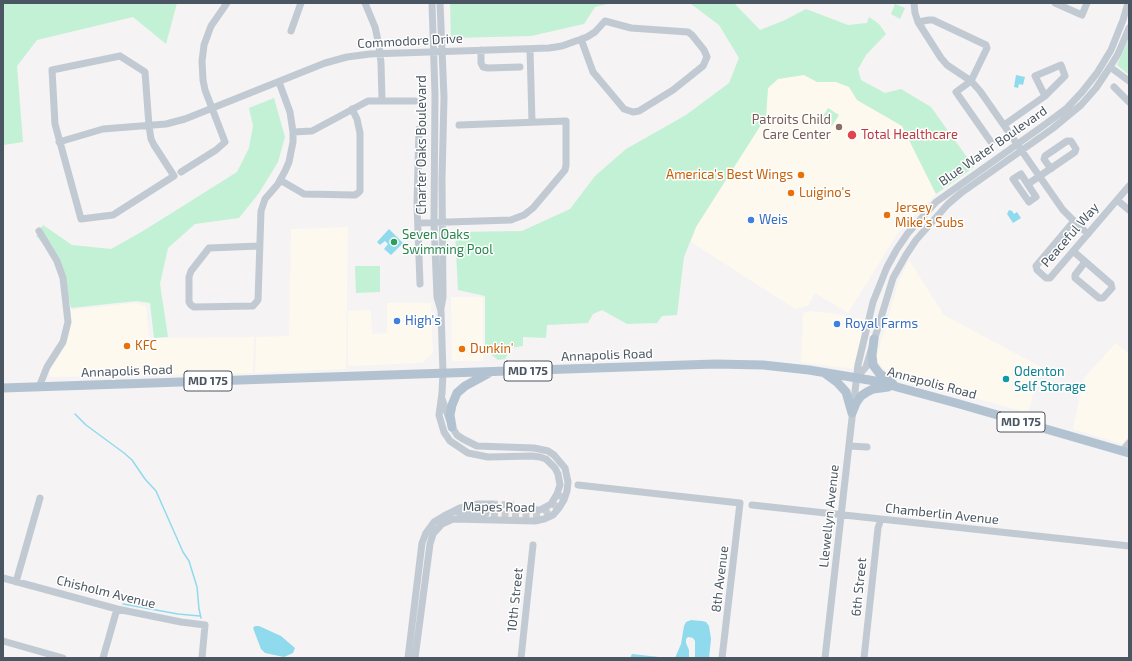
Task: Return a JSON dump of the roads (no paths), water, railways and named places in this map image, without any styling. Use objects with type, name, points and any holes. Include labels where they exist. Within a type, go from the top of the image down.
[{"type":"main road","points":[[874,338],[872,355],[873,365],[879,374],[896,386]]},
{"type":"main road","name":"Annapolis Road","points":[[3,388],[742,364],[787,367],[823,372],[896,386],[1126,452]]},
{"type":"main road","points":[[452,427],[450,415],[457,393],[465,386],[491,372]]},
{"type":"main road","points":[[823,372],[842,386],[849,401],[852,413]]},
{"type":"main road","points":[[852,413],[861,396],[867,392],[874,388],[896,386]]},
{"type":"street","points":[[181,172],[216,150],[225,142],[203,80],[202,65],[204,44],[211,26],[227,3]]},
{"type":"street","points":[[291,31],[301,3]]},
{"type":"street","points":[[365,3],[375,27],[380,53],[382,100]]},
{"type":"street","name":"Charter Oaks Boulevard","points":[[432,3],[434,52],[434,222],[437,297],[441,311]]},
{"type":"street","name":"Charter Oaks Boulevard","points":[[440,3],[443,51],[443,297],[441,311],[443,373]]},
{"type":"street","points":[[914,3],[915,13],[922,31],[947,65],[971,81],[980,91],[1063,210],[1088,234]]},
{"type":"street","points":[[1055,3],[1082,15],[1087,3]]},
{"type":"street","name":"Blue Water Boulevard","points":[[857,378],[858,364],[873,302],[887,267],[902,240],[936,202],[1062,111],[1090,83],[1111,50],[1128,3]]},
{"type":"street","points":[[918,22],[933,20],[986,45],[987,48],[971,81],[956,92],[991,142]]},
{"type":"street","name":"Commodore Drive","points":[[60,142],[103,129],[166,124],[185,119],[336,60],[359,55],[380,53],[530,49],[562,46],[596,32],[605,21],[631,28],[688,32],[692,34],[704,50],[707,57],[703,66],[673,90],[639,111],[633,112],[624,109],[593,72],[581,39]]},
{"type":"street","name":"Blue Water Boulevard","points":[[857,378],[866,367],[894,278],[916,240],[948,204],[1072,113],[1096,88],[1120,49],[1129,28]]},
{"type":"street","points":[[530,49],[532,122]]},
{"type":"street","points":[[481,50],[481,63],[483,67],[520,67]]},
{"type":"street","points":[[120,56],[145,72],[149,126],[154,145],[174,176],[113,215],[81,219],[55,124],[52,70],[120,56]]},
{"type":"street","points":[[1004,125],[1045,96],[1065,76],[1061,66],[1035,76],[1045,96]]},
{"type":"street","points":[[1110,67],[1129,81]]},
{"type":"street","points":[[259,246],[209,248],[191,271],[189,277],[189,302],[191,305],[194,307],[253,306],[258,300],[261,211],[265,199],[280,180],[289,162],[293,132],[290,112],[279,82]]},
{"type":"street","points":[[1114,88],[1129,102]]},
{"type":"street","points":[[293,132],[312,131],[368,101],[415,101]]},
{"type":"street","points":[[280,180],[304,194],[355,195],[358,193],[360,191],[360,126],[352,109]]},
{"type":"street","points":[[418,223],[511,220],[533,208],[562,175],[566,165],[566,121],[459,125]]},
{"type":"street","points":[[419,129],[418,223],[420,284]]},
{"type":"street","points":[[1028,184],[1051,169]]},
{"type":"street","name":"Peaceful Way","points":[[1074,221],[1036,266],[1037,270],[1046,278],[1050,278],[1129,186]]},
{"type":"street","points":[[1117,200],[1129,210]]},
{"type":"street","points":[[39,231],[57,261],[63,278],[68,322],[63,342],[46,366],[39,387]]},
{"type":"street","points":[[1073,251],[1111,284],[1112,288],[1103,298],[1099,298],[1075,278],[1075,274],[1085,262]]},
{"type":"street","name":"Mapes Road","points":[[443,373],[438,415],[444,432],[456,446],[468,453],[488,457],[532,456],[546,459],[556,468],[560,485],[556,488],[553,495],[546,503],[540,505],[513,507]]},
{"type":"street","name":"Llewellyn Avenue","points":[[825,658],[857,378]]},
{"type":"street","name":"Mapes Road","points":[[415,658],[430,544],[433,534],[442,524],[453,519],[535,521],[544,519],[553,515],[559,508],[564,500],[568,482],[565,468],[557,458],[548,452],[534,448],[477,446],[463,439],[452,427],[441,395]]},
{"type":"street","points":[[1126,452],[1129,443]]},
{"type":"street","points":[[849,446],[867,447]]},
{"type":"street","name":"8th Avenue","points":[[578,485],[740,503],[722,658]]},
{"type":"street","points":[[16,582],[40,498]]},
{"type":"street","name":"Mapes Road","points":[[408,658],[422,543],[426,533],[434,522],[469,505],[478,504],[492,509]]},
{"type":"street","name":"Chamberlin Avenue","points":[[752,504],[1129,546]]},
{"type":"street","name":"6th Street","points":[[864,658],[878,528],[881,519]]},
{"type":"street","name":"10th Street","points":[[521,658],[533,545]]},
{"type":"street","name":"Chisholm Avenue","points":[[3,578],[117,609],[205,625],[202,658]]},
{"type":"street","points":[[103,658],[117,609]]},
{"type":"street","points":[[3,641],[63,658]]},
{"type":"water","points":[[1016,75],[1025,77],[1023,85],[1019,84],[1018,88],[1014,87]]},
{"type":"water","points":[[1009,210],[1014,214],[1017,212],[1021,218],[1013,223],[1007,214]]},
{"type":"water","name":"Seven Oaks Swimming Pool","points":[[389,229],[403,243],[391,255],[384,249],[388,244],[385,241],[380,245],[377,242]]},
{"type":"water","points":[[691,620],[706,622],[709,626],[711,639],[709,658],[695,658],[695,641],[693,638],[688,637],[686,639],[686,643],[689,650],[689,658],[675,658],[681,644],[684,626],[686,622]]},
{"type":"water","points":[[255,626],[259,626],[281,636],[295,648],[293,653],[284,657],[265,653],[261,649],[253,628]]},
{"type":"water","points":[[632,654],[668,658],[630,658]]},
{"type":"waterway","points":[[75,414],[86,425],[132,460],[145,479],[156,491],[183,552],[189,561],[197,587],[201,618]]},
{"type":"waterway","points":[[123,604],[178,614],[200,616]]},
{"type":"tunnel","points":[[491,514],[542,514],[555,505],[561,491]]},
{"type":"tunnel","points":[[491,504],[514,505]]},
{"type":"place","name":"Patroits Child Care Center","points":[[839,127]]},
{"type":"place","name":"Total Healthcare","points":[[852,135]]},
{"type":"place","name":"America's Best Wings","points":[[801,175]]},
{"type":"place","name":"Luigino's","points":[[791,193]]},
{"type":"place","name":"Jersey Mike's Subs","points":[[887,215]]},
{"type":"place","name":"Weis","points":[[751,220]]},
{"type":"place","name":"Seven Oaks Swimming Pool","points":[[394,242]]},
{"type":"place","name":"High's","points":[[397,321]]},
{"type":"place","name":"Royal Farms","points":[[837,324]]},
{"type":"place","name":"KFC","points":[[127,346]]},
{"type":"place","name":"Dunkin'","points":[[462,349]]},
{"type":"place","name":"Odenton Self Storage","points":[[1006,379]]}]
